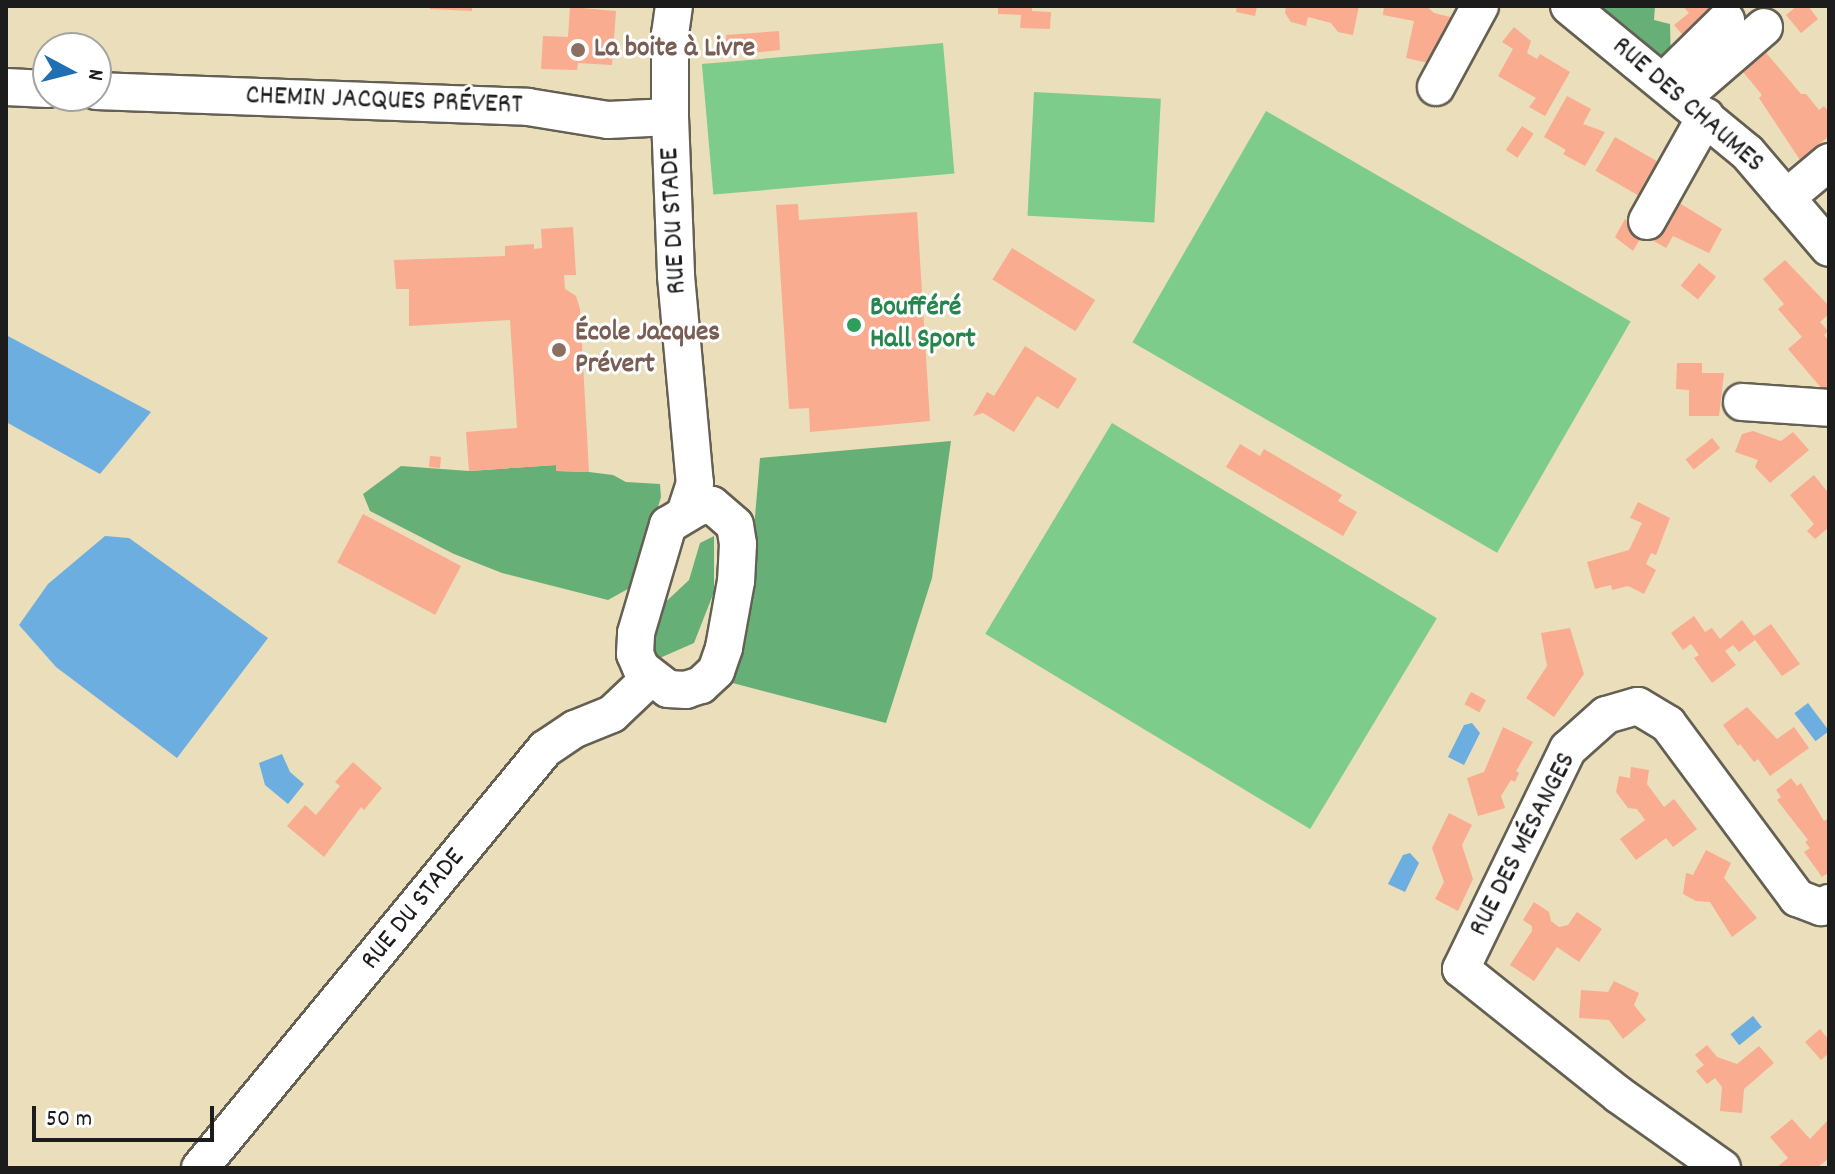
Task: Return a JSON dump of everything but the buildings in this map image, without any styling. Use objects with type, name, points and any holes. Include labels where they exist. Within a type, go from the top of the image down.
[{"type":"street","name":"RUE DU STADE","points":[[674,6],[670,34],[670,117],[676,276],[697,500]]},
{"type":"street","points":[[1436,87],[1480,6]]},
{"type":"street","name":"RUE DES CHAUMES","points":[[1569,6],[1747,152],[1829,248]]},
{"type":"street","points":[[1647,221],[1684,98],[1726,20]]},
{"type":"street","points":[[1684,98],[1764,27]]},
{"type":"street","points":[[6,87],[32,88]]},
{"type":"street","name":"CHEMIN JACQUES PRÉVERT","points":[[112,92],[528,107],[608,120],[670,117]]},
{"type":"street","points":[[1786,198],[1829,162]]},
{"type":"street","points":[[1829,408],[1751,413],[1819,427],[1829,423]]},
{"type":"street","points":[[697,500],[735,525],[738,544],[732,611],[716,671],[701,685],[686,690],[668,689],[650,678],[635,654],[636,633],[668,525],[697,500]]},
{"type":"street","name":"RUE DU STADE","points":[[200,1168],[545,749],[575,729],[612,714],[650,678]]},
{"type":"street","name":"RUE DES MÉSANGES","points":[[1722,1168],[1619,1095],[1461,969],[1568,749],[1606,715],[1638,706],[1668,724],[1797,898],[1821,907],[1829,903]]},
{"type":"green space","points":[[1596,6],[1655,6],[1654,20],[1670,24],[1671,65]]},
{"type":"green space","points":[[943,43],[954,174],[713,195],[702,64]]},
{"type":"green space","points":[[1034,92],[1161,99],[1154,222],[1028,216]]},
{"type":"green space","points":[[1266,111],[1631,322],[1497,553],[1132,342]]},
{"type":"green space","points":[[1112,423],[1437,618],[1310,829],[985,634]]},
{"type":"green space","points":[[951,441],[932,578],[886,723],[725,681],[752,552],[760,458]]},
{"type":"green space","points":[[556,465],[557,471],[613,475],[626,482],[660,484],[661,497],[635,585],[608,600],[502,573],[454,554],[370,511],[363,494],[401,466],[469,471]]},
{"type":"green space","points":[[714,536],[714,592],[694,643],[653,661],[644,640],[655,612],[689,580],[700,543]]},
{"type":"water","points":[[6,335],[151,412],[100,474],[6,422]]},
{"type":"water","points":[[105,536],[129,538],[268,638],[177,758],[56,667],[19,625],[48,584]]},
{"type":"water","points":[[1808,703],[1829,731],[1815,741],[1794,713]]},
{"type":"water","points":[[1472,723],[1480,733],[1464,765],[1448,757],[1464,725]]},
{"type":"water","points":[[282,754],[290,772],[304,784],[288,804],[265,785],[259,763]]},
{"type":"water","points":[[1410,853],[1419,863],[1405,892],[1388,884],[1403,855]]},
{"type":"water","points":[[1753,1016],[1762,1027],[1739,1045],[1730,1034]]},
{"type":"place","name":"La boite à Livre","points":[[578,50]]},
{"type":"place","name":"Boufféré Hall Sport","points":[[854,325]]},
{"type":"place","name":"École Jacques Prévert","points":[[559,350]]}]
